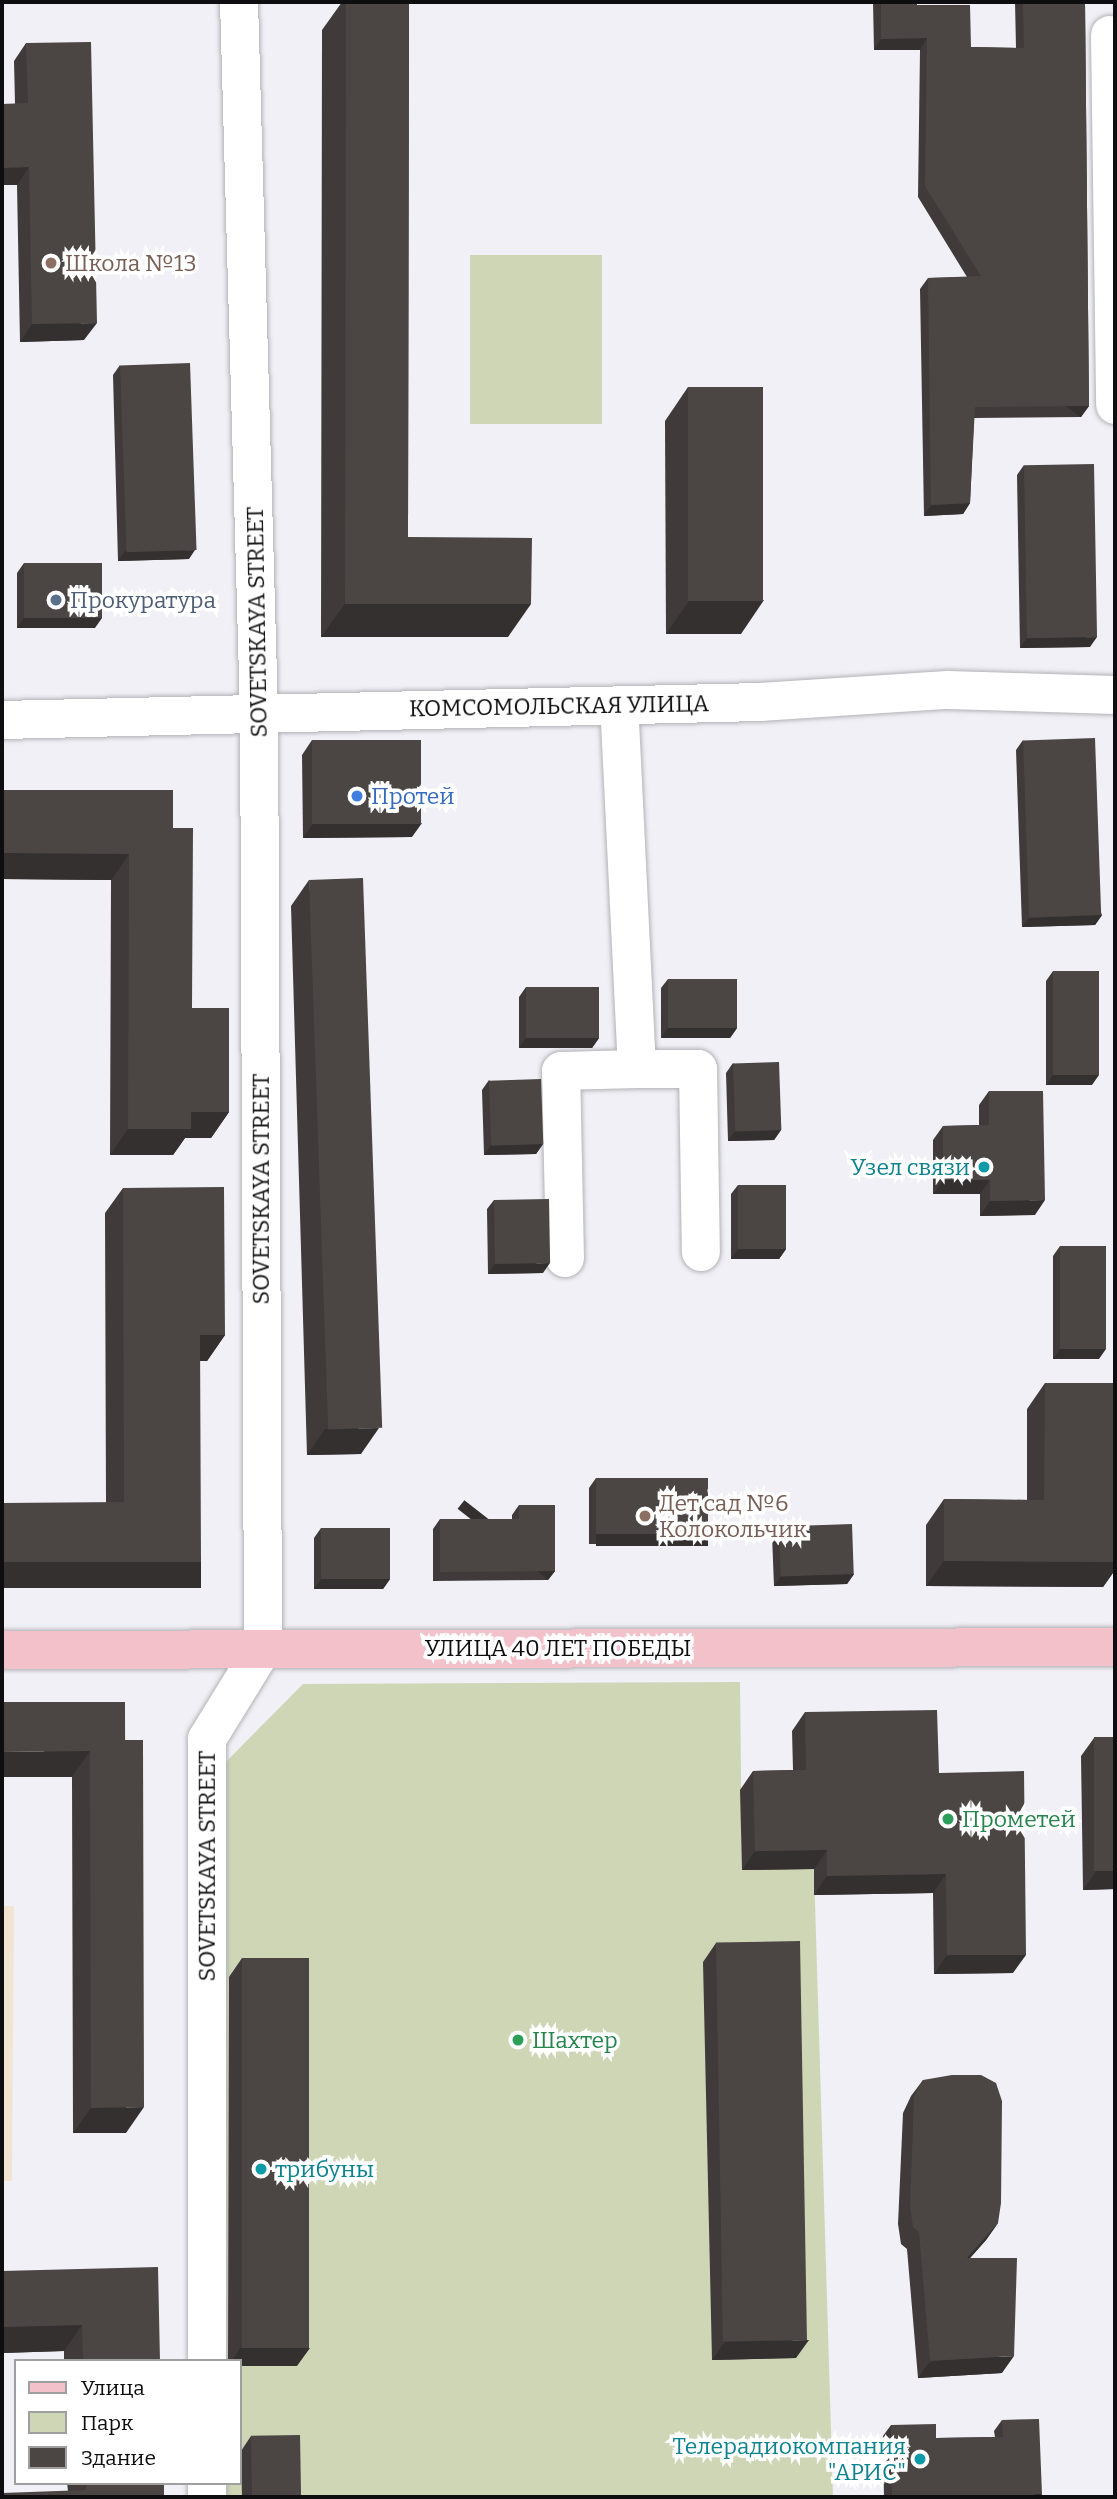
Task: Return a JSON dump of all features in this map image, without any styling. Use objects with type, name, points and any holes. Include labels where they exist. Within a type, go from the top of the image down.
[{"type":"main road","name":"УЛИЦА 40 ЛЕТ ПОБЕДЫ","points":[[2,1650],[1115,1647]]},
{"type":"street","name":"SOVETSKAYA STREET","points":[[207,2359],[206,1738],[263,1648],[259,712],[246,167],[239,2]]},
{"type":"street","points":[[1110,35],[1115,405]]},
{"type":"street","name":"КОМСОМОЛЬСКАЯ УЛИЦА","points":[[2,720],[760,702],[948,690],[1115,695]]},
{"type":"street","points":[[619,705],[636,1069]]},
{"type":"street","points":[[565,1258],[561,1071],[698,1069],[701,1252]]},
{"type":"shaded area","points":[[2,1906],[14,1906],[12,2181],[2,2181]]},
{"type":"green space","points":[[470,255],[602,255],[602,424],[470,424]]},
{"type":"green space","name":"Шахтер","points":[[740,1682],[742,1869],[814,1869],[833,2497],[220,2497],[220,2485],[242,2485],[242,2359],[219,2359],[214,1774],[303,1684]]},
{"type":"building","points":[[346,2],[409,2],[408,537],[532,538],[531,604],[345,604]]},
{"type":"building","points":[[881,2],[970,5],[971,47],[1024,48],[1023,2],[1085,2],[1089,406],[975,407],[970,503],[931,505],[928,278],[981,276],[925,186],[927,38],[881,39]]},
{"type":"building","name":"Школа №13","points":[[91,42],[97,323],[32,324],[29,167],[2,168],[2,104],[28,103],[26,43]]},
{"type":"building","points":[[190,363],[197,550],[127,552],[120,365]]},
{"type":"building","points":[[688,387],[763,387],[763,601],[688,601]]},
{"type":"building","points":[[1094,464],[1097,637],[1027,638],[1024,465]]},
{"type":"building","name":"Прокуратура","points":[[24,563],[102,563],[102,618],[24,618]]},
{"type":"building","points":[[1095,738],[1101,915],[1029,917],[1023,741]]},
{"type":"building","name":"Протей","points":[[312,740],[421,740],[421,824],[312,824]]},
{"type":"building","points":[[2,790],[173,790],[173,828],[193,828],[192,1008],[229,1008],[229,1112],[191,1112],[191,1129],[128,1129],[129,854],[2,853]]},
{"type":"building","points":[[363,878],[382,1428],[328,1430],[309,880]]},
{"type":"building","points":[[1053,971],[1099,971],[1099,1075],[1053,1075]]},
{"type":"building","points":[[668,979],[737,979],[737,1028],[668,1028]]},
{"type":"building","points":[[526,987],[599,987],[599,1038],[526,1038]]},
{"type":"building","points":[[779,1062],[781,1130],[735,1132],[733,1064]]},
{"type":"building","points":[[541,1079],[543,1144],[491,1146],[489,1081]]},
{"type":"building","name":"Узел связи","points":[[989,1091],[1043,1091],[1045,1200],[990,1201],[990,1180],[943,1180],[943,1126],[989,1125]]},
{"type":"building","points":[[738,1185],[786,1185],[786,1249],[738,1249]]},
{"type":"building","points":[[224,1187],[225,1335],[200,1335],[201,1562],[2,1562],[2,1503],[124,1502],[123,1188]]},
{"type":"building","points":[[549,1199],[550,1263],[495,1264],[494,1200]]},
{"type":"building","points":[[1060,1246],[1106,1246],[1106,1349],[1060,1349]]},
{"type":"building","points":[[1045,1383],[1115,1383],[1115,1562],[944,1561],[944,1499],[1044,1500]]},
{"type":"building","name":"Дет сад №6 Колокольчик","points":[[596,1478],[708,1478],[708,1534],[596,1534]]},
{"type":"building","points":[[519,1505],[555,1505],[555,1571],[440,1572],[440,1519],[519,1519]]},
{"type":"building","points":[[852,1524],[854,1574],[781,1577],[779,1527]]},
{"type":"building","points":[[321,1528],[390,1528],[390,1579],[321,1579]]},
{"type":"building","points":[[2,1702],[125,1702],[125,1740],[143,1740],[144,2107],[91,2108],[90,1751],[2,1752]]},
{"type":"building","points":[[937,1710],[939,1773],[1024,1771],[1026,1955],[947,1955],[946,1874],[827,1876],[827,1850],[755,1851],[753,1771],[806,1770],[805,1712]]},
{"type":"building","points":[[1094,1737],[1115,1737],[1115,1871],[1094,1871]]},
{"type":"building","points":[[800,1941],[807,2340],[723,2341],[716,1942]]},
{"type":"building","name":"трибуны","points":[[242,1958],[309,1958],[309,2348],[242,2348]]},
{"type":"building","points":[[952,2075],[981,2075],[996,2083],[1002,2101],[1001,2203],[998,2223],[967,2258],[1017,2258],[1014,2356],[930,2361],[919,2232],[913,2227],[910,2207],[914,2096],[923,2080]]},
{"type":"building","points":[[158,2267],[160,2359],[83,2359],[82,2325],[2,2327],[2,2271]]},
{"type":"building","points":[[1039,2419],[1042,2494],[1034,2494],[1034,2497],[892,2497],[891,2425],[936,2424],[936,2438],[1003,2437],[1002,2420]]},
{"type":"building","points":[[300,2435],[301,2497],[252,2497],[251,2436]]},
{"type":"building","points":[[86,2485],[164,2485],[164,2497],[2,2497],[2,2493],[86,2490]]},
{"type":"place","name":"Школа №13","points":[[51,263]]},
{"type":"place","name":"Прокуратура","points":[[56,600]]},
{"type":"place","name":"Протей","points":[[357,796]]},
{"type":"place","name":"Узел связи","points":[[984,1167]]},
{"type":"place","name":"Дет сад №6 Колокольчик","points":[[645,1516]]},
{"type":"place","name":"Прометей","points":[[948,1819]]},
{"type":"place","name":"Шахтер","points":[[518,2040]]},
{"type":"place","name":"трибуны","points":[[261,2169]]},
{"type":"place","name":"Телерадиокомпания \"АРИС\"","points":[[920,2459]]}]
